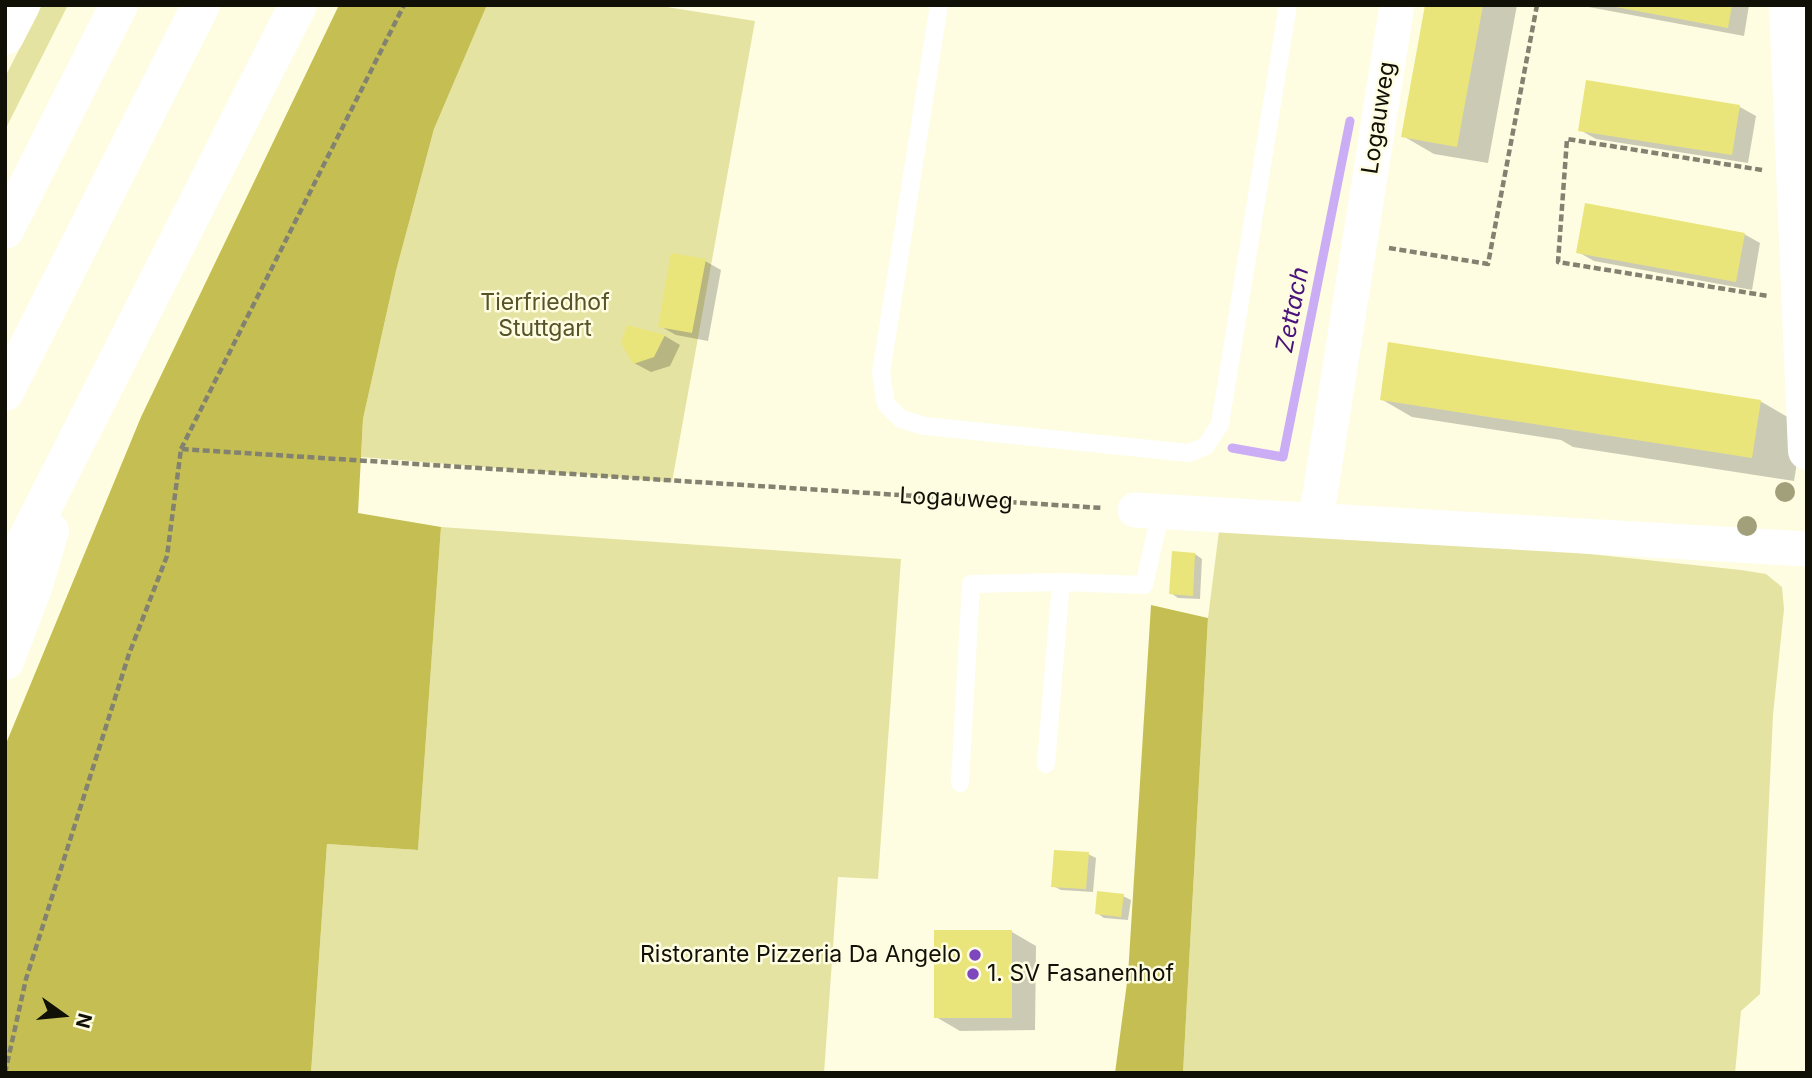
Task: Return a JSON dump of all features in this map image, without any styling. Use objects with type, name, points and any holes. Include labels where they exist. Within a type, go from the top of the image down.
[{"type":"main road","points":[[5,36],[21,5]]},
{"type":"main road","points":[[5,230],[119,5]]},
{"type":"main road","points":[[5,392],[201,5]]},
{"type":"main road","points":[[5,582],[298,5]]},
{"type":"main road","points":[[1788,5],[1807,451]]},
{"type":"main road","points":[[5,662],[33,589],[77,442]]},
{"type":"street","name":"Logauweg","points":[[1316,520],[1397,5]]},
{"type":"street","points":[[1148,511],[1807,549]]},
{"type":"lane","points":[[939,5],[881,373],[886,404],[901,419],[925,426],[1189,453],[1206,446],[1220,424],[1287,5]]},
{"type":"lane","points":[[960,783],[971,584],[1061,582],[1144,585],[1148,511]]},
{"type":"lane","points":[[1046,764],[1061,582]]},
{"type":"path","points":[[5,1073],[26,979],[129,654],[167,556],[181,449],[404,5]]},
{"type":"path","points":[[1359,243],[1488,264],[1537,5]]},
{"type":"path","points":[[1796,175],[1567,139],[1558,262],[1800,301]]},
{"type":"path","name":"Logauweg","points":[[181,449],[1148,511]]},
{"type":"green space","points":[[42,5],[68,5],[5,130],[5,77]]},
{"type":"green space","name":"Tierfriedhof Stuttgart","points":[[487,5],[654,5],[755,21],[672,482],[361,457],[363,419],[396,271],[434,129]]},
{"type":"green space","points":[[1221,515],[1741,570],[1766,574],[1782,587],[1784,609],[1773,715],[1760,994],[1741,1011],[1735,1073],[1183,1073],[1208,618]]},
{"type":"green space","points":[[441,527],[901,559],[878,879],[838,877],[824,1073],[311,1073],[327,844],[418,850]]},
{"type":"shaded area","points":[[339,5],[487,5],[434,129],[396,271],[363,419],[358,513],[441,527],[418,850],[327,844],[311,1073],[5,1073],[5,746],[141,417]]},
{"type":"shaded area","points":[[1151,605],[1208,618],[1183,1073],[1115,1073],[1128,975]]},
{"type":"building","points":[[1425,5],[1483,5],[1457,147],[1401,137]]},
{"type":"building","points":[[1605,5],[1732,5],[1728,28]]},
{"type":"building","points":[[1586,80],[1740,105],[1732,155],[1578,131]]},
{"type":"building","points":[[1585,203],[1745,233],[1736,282],[1576,253]]},
{"type":"building","points":[[671,253],[706,259],[692,333],[658,327]]},
{"type":"building","points":[[627,325],[665,335],[654,357],[633,364],[621,343]]},
{"type":"building","points":[[1388,342],[1761,400],[1752,458],[1380,400]]},
{"type":"building","points":[[1172,551],[1195,553],[1193,596],[1169,594]]},
{"type":"building","points":[[1054,850],[1089,852],[1086,889],[1051,887]]},
{"type":"building","points":[[1097,891],[1124,894],[1121,917],[1095,914]]},
{"type":"building","name":"1. SV Fasanenhof","points":[[934,930],[1012,930],[1012,1018],[934,1018]]},
{"type":"waterway","name":"Zettach","points":[[1232,448],[1283,457],[1350,121]]},
{"type":"place","name":"Ristorante Pizzeria Da Angelo","points":[[975,955]]},
{"type":"place","name":"1. SV Fasanenhof","points":[[973,974]]}]
